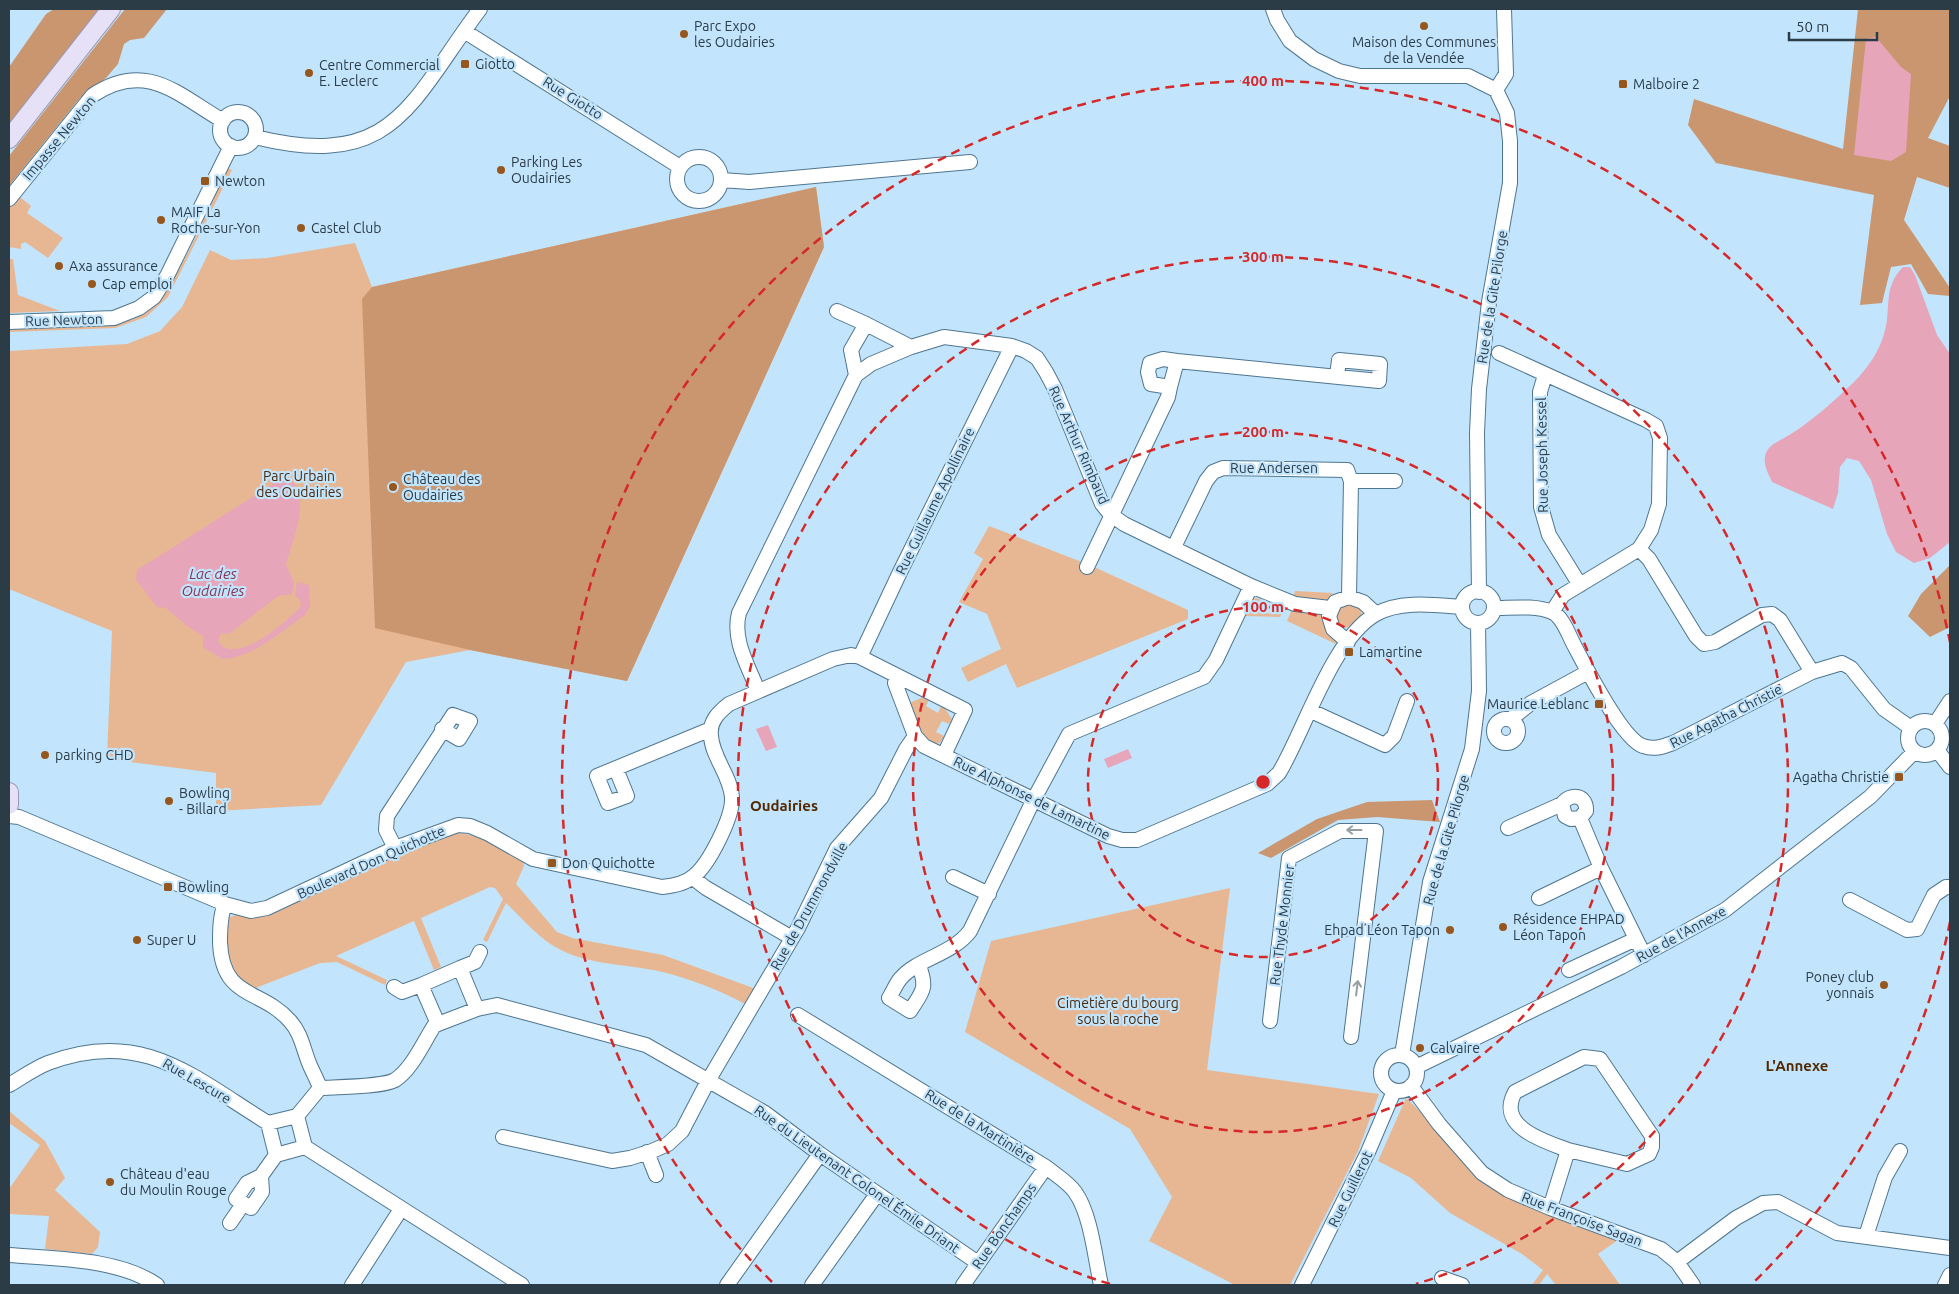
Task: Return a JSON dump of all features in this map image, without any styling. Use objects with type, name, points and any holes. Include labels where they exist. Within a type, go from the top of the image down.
[{"type":"main road","points":[[9,139],[111,9]]},
{"type":"main road","points":[[9,792],[9,805]]},
{"type":"street","points":[[255,136],[280,142],[320,147],[360,141],[385,128],[415,102],[440,69],[480,9]]},
{"type":"street","points":[[1273,9],[1277,20],[1290,41],[1314,59],[1339,71],[1360,76],[1468,76],[1496,90],[1506,74],[1504,9]]},
{"type":"street","name":"Rue Giotto","points":[[464,31],[680,167]]},
{"type":"street","name":"Impasse Newton","points":[[9,199],[93,95],[107,86],[123,80],[138,78],[155,81],[224,120]]},
{"type":"street","name":"Rue de la Gite Pilorge","points":[[1479,592],[1477,433],[1479,389],[1488,302],[1510,183],[1510,141],[1507,113],[1496,90]]},
{"type":"street","points":[[235,113],[246,114],[254,121],[255,136],[246,146],[231,146],[226,143],[221,132],[224,120],[235,113]]},
{"type":"street","name":"Rue Newton","points":[[9,322],[114,318],[139,308],[154,297],[167,276],[231,146]]},
{"type":"street","points":[[702,157],[711,160],[717,166],[722,180],[715,195],[709,199],[698,201],[688,199],[680,191],[677,183],[680,167],[692,158],[702,157]]},
{"type":"street","points":[[722,180],[750,182],[970,162]]},
{"type":"street","points":[[837,311],[911,347]]},
{"type":"street","points":[[758,691],[737,638],[736,626],[739,612],[856,375],[851,350],[866,324]]},
{"type":"street","name":"Rue Arthur Rimbaud","points":[[856,375],[871,364],[911,347],[944,337],[1012,346],[1036,358],[1046,372],[1102,504],[1110,514],[1124,524],[1174,546],[1251,586],[1295,604],[1330,608]]},
{"type":"street","name":"Rue Guillaume Apollinaire","points":[[860,657],[1012,346]]},
{"type":"street","name":"Rue Joseph Kessel","points":[[1498,353],[1646,420],[1656,426],[1660,438],[1659,504],[1651,530],[1639,550],[1563,595],[1552,612]]},
{"type":"street","points":[[1170,387],[1151,384],[1148,372],[1150,363],[1164,360],[1337,376]]},
{"type":"street","points":[[1086,567],[1168,397],[1177,361]]},
{"type":"street","name":"Rue Joseph Kessel","points":[[1545,375],[1540,392],[1540,507],[1550,535],[1580,585]]},
{"type":"street","name":"Rue Andersen","points":[[1174,546],[1206,481],[1214,472],[1223,468],[1343,469],[1350,473],[1351,481]]},
{"type":"street","points":[[1349,597],[1351,481],[1394,481]]},
{"type":"street","points":[[1639,550],[1650,559],[1696,636],[1704,644],[1715,642],[1762,614],[1772,614],[1780,620],[1812,672]]},
{"type":"street","points":[[919,966],[965,938],[1069,734],[1204,677],[1216,660],[1251,586]]},
{"type":"street","points":[[1479,592],[1490,596],[1494,608],[1489,619],[1478,623],[1466,618],[1462,606],[1468,596],[1479,592]]},
{"type":"street","points":[[1348,642],[1333,629],[1329,616],[1330,608],[1334,602],[1349,597],[1363,602],[1376,614]]},
{"type":"street","name":"Rue Alphonse de Lamartine","points":[[915,736],[924,746],[1108,836],[1122,840],[1137,840],[1267,784],[1279,773],[1339,654],[1362,625],[1376,614],[1401,606],[1462,606]]},
{"type":"street","points":[[1494,608],[1552,612]]},
{"type":"street","name":"Rue Agatha Christie","points":[[1552,612],[1561,620],[1588,672],[1626,732],[1635,742],[1643,746],[1656,749],[1673,743],[1812,672],[1842,663],[1850,668],[1884,709],[1911,728]]},
{"type":"street","name":"Rue de la Gite Pilorge","points":[[1402,1055],[1430,882],[1472,749],[1479,691],[1478,623]]},
{"type":"street","points":[[792,938],[706,888],[693,878],[705,865],[729,818],[731,809],[730,788],[710,737],[717,714],[729,704],[842,656],[860,657],[965,710],[944,756]]},
{"type":"street","points":[[1511,719],[1531,703],[1588,672]]},
{"type":"street","points":[[898,676],[895,683],[915,736]]},
{"type":"street","points":[[1311,711],[1385,745],[1394,736],[1407,701]]},
{"type":"street","points":[[1935,724],[1950,701]]},
{"type":"street","points":[[1919,721],[1935,724],[1942,734],[1942,740],[1937,750],[1924,755],[1914,752],[1908,743],[1911,728],[1919,721]]},
{"type":"street","points":[[395,848],[386,830],[387,816],[442,729]]},
{"type":"street","points":[[616,769],[711,729]]},
{"type":"street","name":"Rue de Drummondville","points":[[503,1137],[577,1155],[612,1161],[647,1152],[668,1144],[682,1131],[708,1081],[792,938],[837,848],[880,798],[915,736]]},
{"type":"street","points":[[1937,750],[1950,767]]},
{"type":"street","name":"Rue de l'Annexe","points":[[1416,1067],[1644,955],[1724,910],[1870,797],[1914,752]]},
{"type":"street","points":[[1508,828],[1562,804],[1566,798],[1572,795],[1580,797],[1586,806],[1580,818],[1601,868],[1644,955]]},
{"type":"street","points":[[1562,804],[1565,816],[1570,819],[1580,818]]},
{"type":"street","name":"Boulevard Don Quichotte","points":[[9,816],[19,817],[225,904],[251,911],[267,908],[395,848],[445,828],[458,825],[470,826],[487,833],[533,859],[662,888],[693,878]]},
{"type":"street","name":"Rue Thyde Monnier","points":[[1270,1021],[1289,858],[1340,831],[1376,831],[1351,1037]]},
{"type":"street","points":[[1539,898],[1601,868]]},
{"type":"street","points":[[953,877],[989,894]]},
{"type":"street","points":[[1850,900],[1907,930],[1913,931],[1917,929],[1934,895],[1946,887],[1950,887]]},
{"type":"street","points":[[225,904],[222,913],[220,940],[221,958],[226,975],[246,992],[290,1021],[302,1040],[309,1064],[320,1088]]},
{"type":"street","points":[[1569,970],[1636,939]]},
{"type":"street","points":[[394,987],[402,992],[421,985],[475,962],[480,952]]},
{"type":"street","points":[[276,1155],[268,1123],[298,1116],[320,1088],[394,1081],[412,1061],[434,1026],[483,1008],[460,968]]},
{"type":"street","points":[[421,985],[438,1024]]},
{"type":"street","name":"Rue du Lieutenant Colonel Émile Driant","points":[[483,1008],[497,1006],[646,1045],[765,1112],[820,1154],[978,1263]]},
{"type":"street","name":"Rue de la Martinière","points":[[798,1015],[1046,1167],[1066,1182],[1080,1202],[1101,1285]]},
{"type":"street","name":"Rue Lescure","points":[[9,1085],[48,1063],[96,1051],[134,1052],[156,1057],[175,1066],[268,1123]]},
{"type":"street","points":[[1402,1055],[1410,1059],[1416,1067],[1416,1077],[1411,1086],[1406,1089],[1394,1090],[1384,1084],[1381,1079],[1381,1067],[1392,1056],[1402,1055]]},
{"type":"street","points":[[1584,1057],[1594,1057],[1600,1059],[1652,1136],[1652,1147],[1649,1154],[1639,1161],[1627,1164],[1568,1150],[1528,1134],[1510,1110],[1510,1100],[1515,1092],[1584,1057]]},
{"type":"street","name":"Rue Françoise Sagan","points":[[1411,1086],[1439,1124],[1482,1172],[1508,1190],[1550,1208],[1661,1249],[1677,1262],[1693,1285]]},
{"type":"street","name":"Rue Guillerot","points":[[1302,1285],[1368,1152],[1394,1090]]},
{"type":"street","points":[[298,1116],[305,1147],[522,1285]]},
{"type":"street","points":[[230,1223],[243,1204],[236,1199],[247,1183],[261,1176],[276,1155],[305,1147]]},
{"type":"street","points":[[1550,1208],[1568,1150]]},
{"type":"street","points":[[1866,1236],[1885,1177],[1900,1151]]},
{"type":"street","points":[[647,1152],[656,1175]]},
{"type":"street","points":[[727,1285],[820,1154]]},
{"type":"street","name":"Rue Bonchamps","points":[[963,1285],[1046,1167]]},
{"type":"street","points":[[812,1285],[877,1194]]},
{"type":"street","points":[[1677,1262],[1736,1218],[1763,1203],[1778,1202],[1837,1233],[1950,1248]]},
{"type":"street","points":[[352,1285],[400,1209]]},
{"type":"street","points":[[9,1255],[101,1264],[128,1270],[157,1285]]},
{"type":"street","points":[[1945,1285],[1950,1275]]},
{"type":"street","points":[[1442,1278],[1462,1285]]},
{"type":"green space","points":[[228,168],[232,170],[168,297],[146,317],[115,328],[9,332],[9,329],[98,326],[132,319],[144,314],[156,304],[179,269]]},
{"type":"green space","name":"Parc Urbain des Oudairies","points":[[816,187],[824,247],[627,681],[470,650],[406,662],[321,805],[216,811],[216,773],[107,759],[112,631],[9,589],[9,351],[127,344],[160,331],[182,307],[210,250],[231,260],[267,258],[355,243],[372,287]]},
{"type":"green space","points":[[15,197],[20,197],[31,206],[27,213],[63,238],[48,258],[25,242],[21,244],[21,249],[9,247],[9,206]]},
{"type":"green space","points":[[9,259],[13,259],[18,295],[60,311],[9,313]]},
{"type":"green space","points":[[989,526],[1092,566],[1188,610],[1188,619],[1017,688],[1006,664],[968,682],[961,668],[1001,649],[987,614],[959,602],[983,559],[974,553]]},
{"type":"green space","points":[[1295,591],[1333,593],[1326,601],[1293,598]]},
{"type":"green space","points":[[1250,599],[1260,599],[1256,608],[1270,614],[1276,608],[1283,611],[1280,617],[1244,616]]},
{"type":"green space","points":[[1342,602],[1359,606],[1362,615],[1359,623],[1345,628],[1337,623],[1335,615]]},
{"type":"green space","points":[[1293,607],[1324,615],[1334,635],[1336,644],[1287,621]]},
{"type":"green space","points":[[926,696],[930,698],[926,706],[938,713],[942,704],[952,719],[949,724],[942,721],[936,732],[944,736],[940,743],[934,744],[923,738],[909,703]]},
{"type":"green space","points":[[449,832],[478,838],[496,845],[523,860],[524,866],[516,884],[557,932],[572,938],[663,955],[756,989],[747,1005],[726,994],[681,977],[584,959],[572,955],[546,941],[506,903],[487,942],[483,940],[503,899],[495,888],[490,887],[421,918],[441,967],[434,970],[414,921],[336,956],[387,980],[385,985],[337,962],[320,963],[258,987],[256,990],[244,982],[230,968],[226,952],[228,918]]},
{"type":"green space","name":"Cimetière du bourg sous la roche","points":[[1230,888],[1207,1070],[1379,1094],[1358,1151],[1290,1285],[1235,1285],[1149,1241],[1172,1197],[1130,1129],[965,1032],[991,941]]},
{"type":"green space","points":[[1406,1098],[1431,1122],[1465,1162],[1618,1240],[1598,1254],[1620,1285],[1556,1285],[1547,1274],[1539,1285],[1532,1285],[1543,1270],[1522,1254],[1450,1213],[1411,1178],[1378,1161]]},
{"type":"green space","points":[[9,1111],[45,1141],[65,1178],[55,1190],[100,1232],[98,1247],[92,1254],[45,1249],[49,1216],[9,1214],[9,1189],[40,1145],[9,1123]]},
{"type":"shaded area","points":[[54,9],[102,9],[9,129],[9,67],[46,14]]},
{"type":"shaded area","points":[[125,9],[167,9],[144,38],[130,40],[124,44],[118,64],[106,78],[80,98],[9,186],[9,156]]},
{"type":"shaded area","points":[[1858,9],[1950,9],[1950,96],[1928,138],[1950,146],[1950,188],[1917,177],[1904,220],[1950,288],[1950,296],[1928,294],[1911,264],[1891,267],[1882,303],[1860,305],[1874,195],[1716,163],[1688,125],[1694,99],[1843,149]]},
{"type":"shaded area","points":[[816,187],[824,247],[627,681],[470,650],[375,628],[362,299],[372,287]]},
{"type":"shaded area","points":[[1950,565],[1950,627],[1930,637],[1908,616],[1921,594]]},
{"type":"shaded area","points":[[1432,800],[1440,822],[1377,817],[1338,820],[1271,858],[1258,853],[1317,819],[1367,802]]},
{"type":"water","points":[[1876,37],[1901,67],[1911,74],[1906,152],[1891,161],[1854,155],[1866,39]]},
{"type":"water","points":[[1903,267],[1910,267],[1915,275],[1937,335],[1950,354],[1950,542],[1930,558],[1914,563],[1896,552],[1887,534],[1871,480],[1859,461],[1847,458],[1840,467],[1838,493],[1833,509],[1772,482],[1765,460],[1767,450],[1772,445],[1822,411],[1854,382],[1868,366],[1876,354],[1884,334],[1892,283]]},
{"type":"water","name":"Lac des Oudairies","points":[[288,478],[295,486],[299,496],[300,508],[299,520],[286,565],[294,582],[292,594],[278,596],[229,634],[221,633],[218,641],[226,648],[236,649],[248,646],[274,631],[301,606],[300,600],[295,595],[297,582],[309,585],[310,606],[305,615],[266,643],[233,658],[222,659],[203,647],[203,636],[187,626],[166,608],[157,607],[136,580],[137,570],[281,479]]},
{"type":"water","points":[[768,725],[777,747],[766,751],[756,729]]},
{"type":"water","points":[[1128,749],[1132,758],[1108,768],[1104,759]]},
{"type":"place","name":"Maison des Communes de la Vendée","points":[[1424,26]]},
{"type":"place","name":"Parc Expo les Oudairies","points":[[684,34]]},
{"type":"place","name":"Giotto","points":[[465,64]]},
{"type":"place","name":"Centre Commercial E. Leclerc","points":[[309,73]]},
{"type":"place","name":"Malboire 2","points":[[1623,84]]},
{"type":"place","name":"Parking Les Oudairies","points":[[501,170]]},
{"type":"place","name":"Newton","points":[[205,181]]},
{"type":"place","name":"MAIF La Roche-sur-Yon","points":[[161,220]]},
{"type":"place","name":"Castel Club","points":[[301,228]]},
{"type":"place","name":"Axa assurance","points":[[59,266]]},
{"type":"place","name":"Cap emploi","points":[[92,284]]},
{"type":"place","name":"Château des Oudairies","points":[[393,487]]},
{"type":"place","name":"Lamartine","points":[[1349,652]]},
{"type":"place","name":"Maurice Leblanc","points":[[1599,704]]},
{"type":"place","name":"parking CHD","points":[[45,755]]},
{"type":"place","name":"Agatha Christie","points":[[1899,777]]},
{"type":"place","name":"Bowling - Billard","points":[[169,801]]},
{"type":"place","name":"Don Quichotte","points":[[552,863]]},
{"type":"place","name":"Bowling","points":[[168,887]]},
{"type":"place","name":"Résidence EHPAD Léon Tapon","points":[[1503,927]]},
{"type":"place","name":"Ehpad Léon Tapon","points":[[1450,930]]},
{"type":"place","name":"Super U","points":[[137,940]]},
{"type":"place","name":"Poney club yonnais","points":[[1884,985]]},
{"type":"place","name":"Calvaire","points":[[1420,1048]]},
{"type":"place","name":"Château d'eau du Moulin Rouge","points":[[110,1182]]},
{"type":"district","name":"Oudairies","points":[[784,805]]},
{"type":"district","name":"L'Annexe","points":[[1797,1065]]}]
